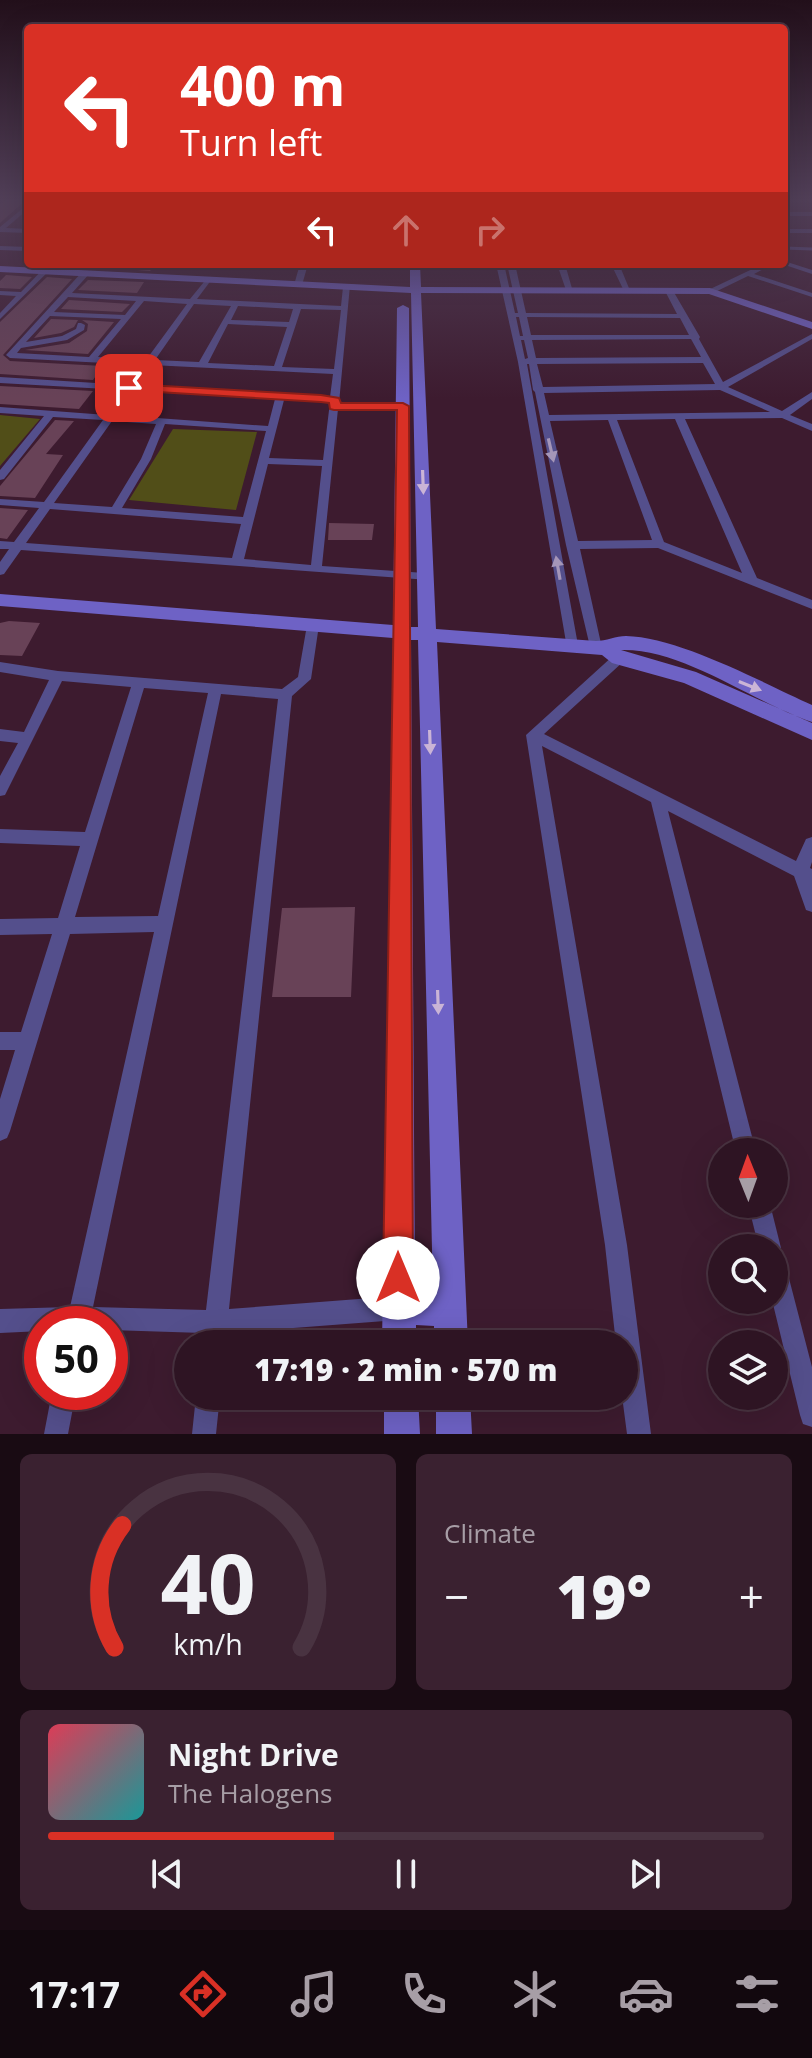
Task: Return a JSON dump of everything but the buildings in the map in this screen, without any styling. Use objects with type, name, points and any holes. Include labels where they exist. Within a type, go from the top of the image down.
[{"type":"main road","points":[[0,269],[24,268]]},
{"type":"main road","points":[[54,268],[86,273],[409,290],[710,291],[812,326]]},
{"type":"main road","points":[[399,1330],[402,632],[414,576],[409,290],[404,268]]},
{"type":"main road","points":[[414,268],[409,290],[403,406],[414,576],[426,635],[450,1330]]},
{"type":"main road","points":[[0,600],[572,645],[607,652],[689,677],[812,732]]},
{"type":"main road","points":[[607,652],[624,643],[661,651],[812,714]]},
{"type":"main road","points":[[398,1308],[449,1310]]},
{"type":"main road","points":[[401,1410],[402,1434]]},
{"type":"main road","points":[[453,1410],[454,1434]]},
{"type":"street","points":[[790,265],[812,272]]},
{"type":"street","points":[[0,317],[47,268]]},
{"type":"street","points":[[298,285],[303,268]]},
{"type":"street","points":[[502,268],[512,291]]},
{"type":"street","points":[[511,268],[512,291],[527,362],[572,645]]},
{"type":"street","points":[[562,268],[570,290]]},
{"type":"street","points":[[617,268],[628,291]]},
{"type":"street","points":[[710,291],[761,268]]},
{"type":"street","points":[[5,354],[19,346],[86,273]]},
{"type":"street","points":[[748,274],[812,295]]},
{"type":"street","points":[[0,571],[208,279]]},
{"type":"street","points":[[316,569],[347,287]]},
{"type":"street","points":[[669,291],[721,387]]},
{"type":"street","points":[[0,293],[22,294]]},
{"type":"street","points":[[66,295],[345,308]]},
{"type":"street","points":[[91,360],[143,298]]},
{"type":"street","points":[[202,365],[236,303]]},
{"type":"street","points":[[277,369],[298,307]]},
{"type":"street","points":[[48,314],[127,317]]},
{"type":"street","points":[[517,315],[683,316]]},
{"type":"street","points":[[226,322],[292,325]]},
{"type":"street","points":[[19,346],[64,338],[80,330],[81,325]]},
{"type":"street","points":[[721,387],[812,336]]},
{"type":"street","points":[[522,338],[696,337]]},
{"type":"street","points":[[5,354],[338,372]]},
{"type":"street","points":[[527,362],[708,360]]},
{"type":"street","points":[[527,362],[544,418],[572,545],[607,652],[533,735]]},
{"type":"street","points":[[0,380],[403,406]]},
{"type":"street","points":[[537,390],[721,387],[812,428]]},
{"type":"street","points":[[544,418],[783,415],[812,395]]},
{"type":"street","points":[[237,562],[280,397]]},
{"type":"street","points":[[0,410],[272,429]]},
{"type":"street","points":[[0,477],[50,414]]},
{"type":"street","points":[[679,417],[752,581]]},
{"type":"street","points":[[612,418],[659,544]]},
{"type":"street","points":[[115,511],[146,459],[161,422]]},
{"type":"street","points":[[263,461],[328,463]]},
{"type":"street","points":[[0,502],[248,521]]},
{"type":"street","points":[[572,545],[659,544],[812,605]]},
{"type":"street","points":[[0,545],[414,576]]},
{"type":"street","points":[[0,667],[58,676],[285,694],[304,679],[313,625]]},
{"type":"street","points":[[0,790],[58,676]]},
{"type":"street","points":[[0,1131],[139,682]]},
{"type":"street","points":[[82,1306],[216,688]]},
{"type":"street","points":[[215,1330],[285,694]]},
{"type":"street","points":[[0,735],[28,738]]},
{"type":"street","points":[[533,735],[806,874]]},
{"type":"street","points":[[533,735],[616,1245],[639,1434]]},
{"type":"street","points":[[657,797],[742,1138]]},
{"type":"street","points":[[0,836],[90,839]]},
{"type":"street","points":[[812,844],[806,874],[812,904]]},
{"type":"street","points":[[0,927],[165,924]]},
{"type":"street","points":[[0,1041],[28,1041]]},
{"type":"street","points":[[237,1330],[398,1308]]},
{"type":"street","points":[[787,1314],[812,1415]]},
{"type":"street","points":[[0,1321],[24,1321]]},
{"type":"street","points":[[128,1325],[181,1330]]},
{"type":"street","points":[[56,1434],[61,1410]]},
{"type":"street","points":[[204,1434],[207,1410]]},
{"type":"shaded area","points":[[0,415],[40,419],[0,466]]},
{"type":"shaded area","points":[[173,429],[257,432],[236,510],[129,500]]},
{"type":"route","points":[[129,388],[335,400],[334,406],[403,406],[398,1278]]}]
